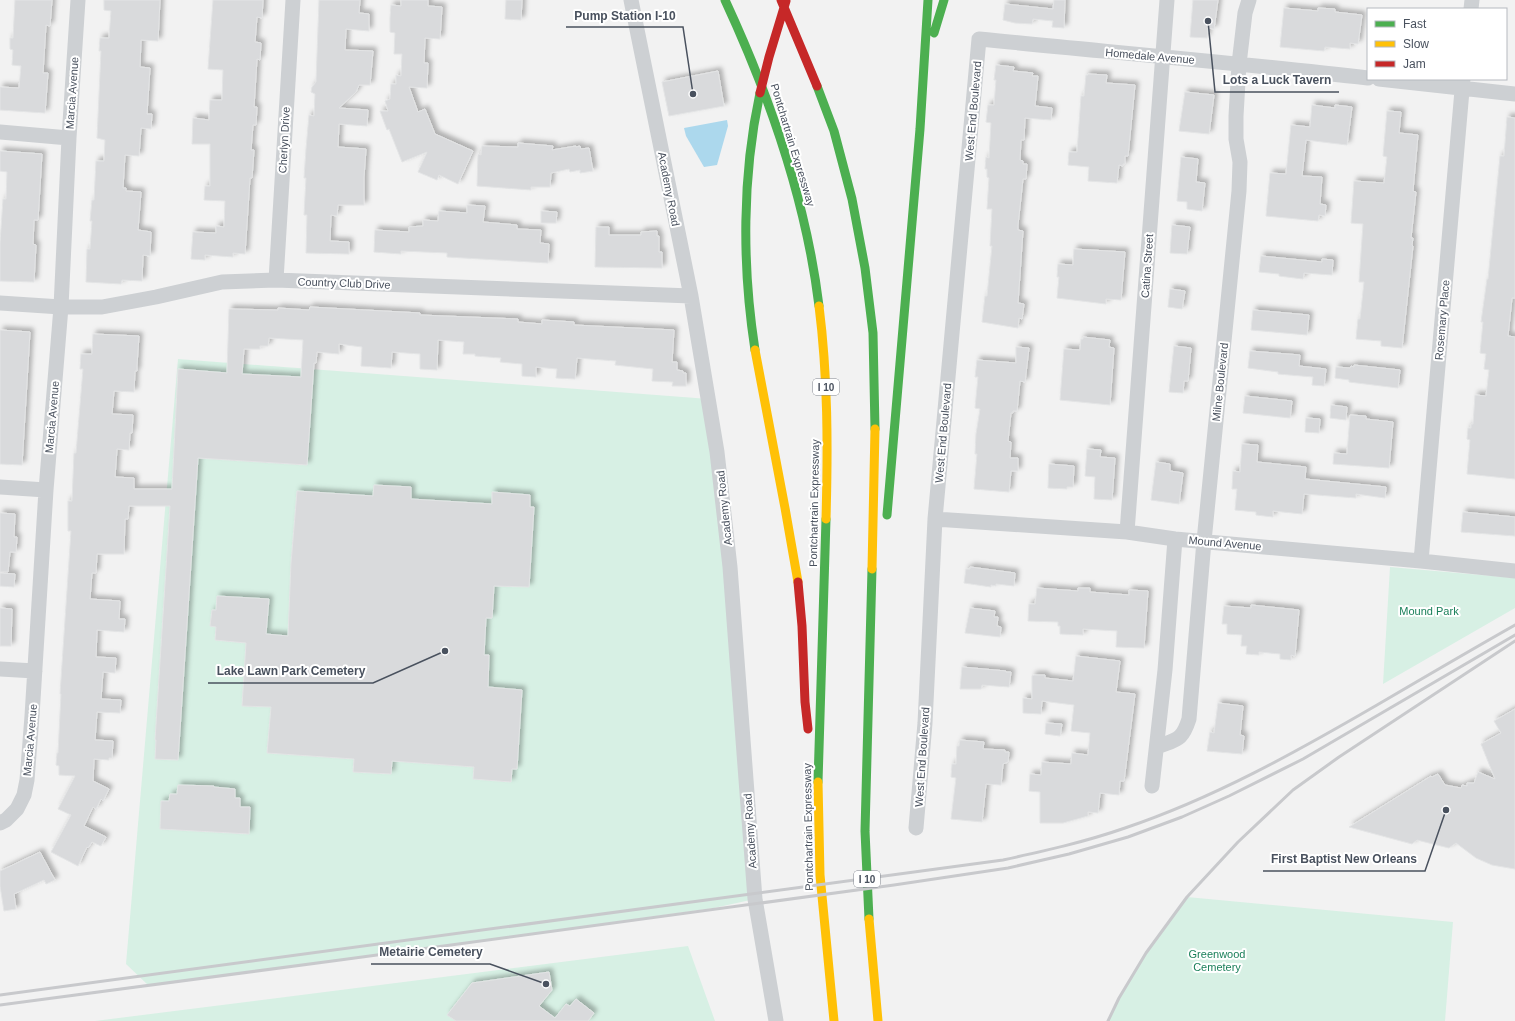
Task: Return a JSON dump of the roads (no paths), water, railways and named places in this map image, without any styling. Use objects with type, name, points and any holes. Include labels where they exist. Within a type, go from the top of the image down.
[{"type":"highway","name":"Pontchartrain Expressway","points":[[725,0],[744,39],[773,113],[798,196],[813,270],[824,344],[827,400],[827,474],[818,790],[819,873],[834,1021]]},
{"type":"highway","name":"I 10","points":[[780,0],[817,85],[834,132],[852,199],[865,268],[873,333],[875,443],[865,831],[869,922],[878,1021]]},
{"type":"highway","points":[[786,0],[775,35],[760,94],[750,152],[746,240],[748,296],[760,379],[786,508],[798,579],[804,653],[806,712],[818,790]]},
{"type":"highway","points":[[887,525],[892,438],[916,196],[926,61],[928,0]]},
{"type":"highway","points":[[926,61],[944,0]]},
{"type":"highway","points":[[867,737],[880,620]]},
{"type":"street","name":"Marcia Avenue","points":[[0,822],[6,820],[17,809],[24,795],[32,716],[46,490],[61,307],[69,138],[78,0]]},
{"type":"street","name":"Cherlyn Drive","points":[[276,280],[293,0]]},
{"type":"street","name":"Academy Road","points":[[631,0],[690,296],[717,452],[730,567],[755,899],[776,1021]]},
{"type":"street","name":"Catina Street","points":[[1127,532],[1167,0]]},
{"type":"street","name":"Milne Boulevard","points":[[1157,747],[1180,737],[1185,732],[1190,719],[1204,541],[1239,191],[1240,162],[1236,139],[1239,64],[1245,13],[1249,0]]},
{"type":"street","name":"Homedale Avenue","points":[[979,39],[1367,78]]},
{"type":"street","name":"West End Boulevard","points":[[916,828],[924,723],[935,519],[979,39]]},
{"type":"street","points":[[1396,80],[1462,84],[1515,94]]},
{"type":"street","name":"Rosemary Place","points":[[1421,561],[1462,84]]},
{"type":"street","points":[[0,132],[69,138]]},
{"type":"street","name":"Country Club Drive","points":[[0,303],[61,307],[102,307],[156,297],[222,282],[276,280],[690,296]]},
{"type":"street","points":[[0,487],[46,490]]},
{"type":"street","name":"Mound Avenue","points":[[935,519],[1127,532],[1175,539],[1515,571]]},
{"type":"street","points":[[1152,786],[1166,670],[1175,539]]},
{"type":"street","points":[[0,669],[35,671]]},
{"type":"water","points":[[727,120],[728,126],[717,165],[704,167],[686,136],[684,128]]},
{"type":"railway","points":[[0,995],[1003,860],[1064,846],[1095,838],[1158,816],[1191,803],[1254,773],[1347,723],[1515,625]]},
{"type":"railway","points":[[0,1005],[894,885],[1008,868],[1069,854],[1128,837],[1182,817],[1229,796],[1303,759],[1515,635]]},
{"type":"railway","points":[[1108,1021],[1119,998],[1146,953],[1187,897],[1238,842],[1293,790],[1339,757],[1515,641]]},
{"type":"place","name":"Lots a Luck Tavern","points":[[1208,21]]},
{"type":"place","name":"Pump Station I-10","points":[[693,94]]},
{"type":"place","name":"Lake Lawn Park Cemetery","points":[[445,651]]},
{"type":"place","name":"First Baptist New Orleans","points":[[1446,810]]},
{"type":"place","name":"Metairie Cemetery","points":[[546,984]]},
{"type":"park label","name":"Mound Park","points":[[1429,611]]},
{"type":"park label","name":"Greenwood Cemetery","points":[[1217,960]]}]
